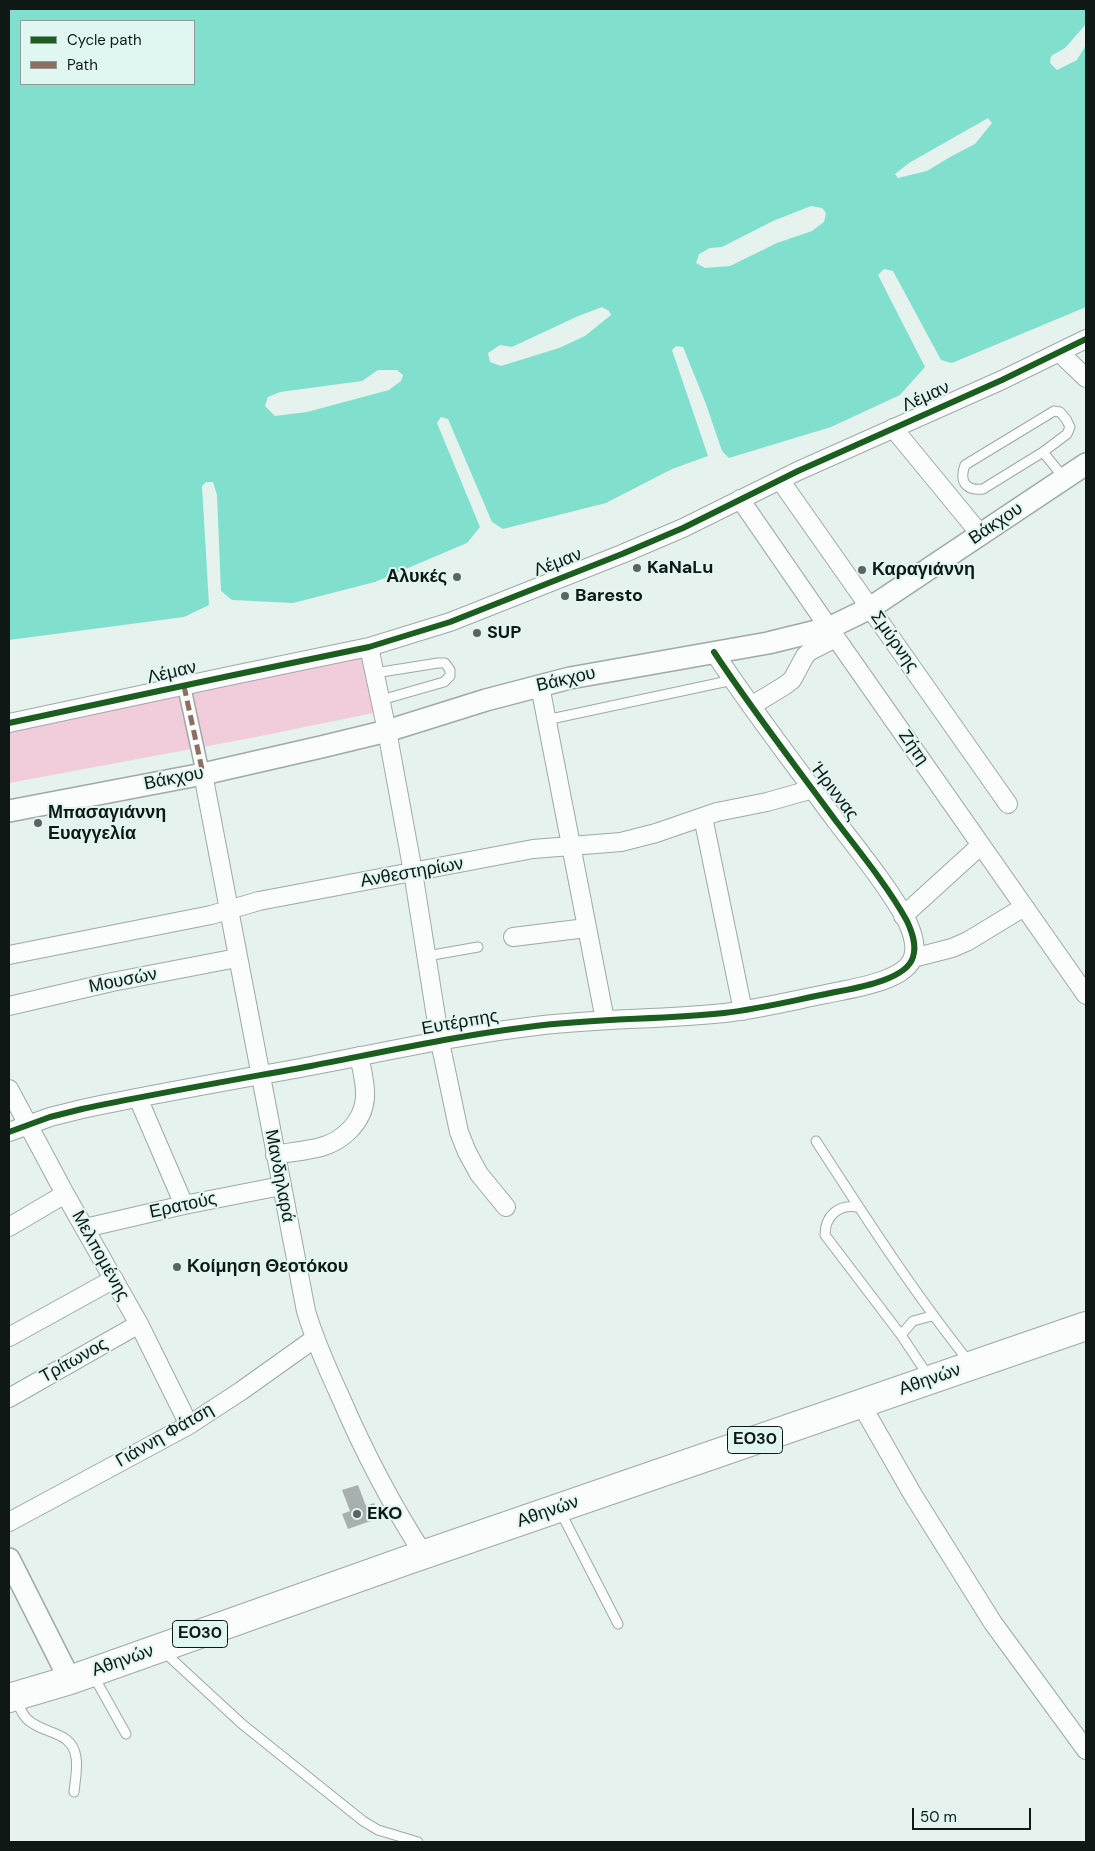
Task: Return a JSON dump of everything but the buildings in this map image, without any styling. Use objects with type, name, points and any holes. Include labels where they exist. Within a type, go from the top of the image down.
[{"type":"main road","name":"Αθηνών","points":[[12,1697],[81,1676],[558,1508],[1086,1326]]},
{"type":"street","name":"Λέμαν","points":[[9,723],[369,648],[450,622],[683,528],[780,480],[1002,380],[1086,339]]},
{"type":"street","points":[[1059,352],[1086,378]]},
{"type":"street","points":[[893,428],[981,535]]},
{"type":"street","name":"Βάκχου","points":[[9,811],[203,774],[387,731],[486,700],[570,678],[799,636],[832,633],[1086,464]]},
{"type":"street","name":"Σμύρνης","points":[[780,480],[1008,804]]},
{"type":"street","name":"Ζήτη","points":[[740,500],[1086,995]]},
{"type":"street","points":[[750,706],[792,680],[804,656],[832,633]]},
{"type":"street","points":[[369,648],[381,700],[413,872],[440,1042],[462,1140],[479,1174],[506,1207]]},
{"type":"street","name":"Ήριννας","points":[[714,652],[750,706],[851,840],[904,916],[913,938],[913,958]]},
{"type":"street","points":[[184,686],[203,774]]},
{"type":"street","points":[[540,686],[605,1020]]},
{"type":"street","name":"Μανδηλαρά","points":[[203,774],[302,1297],[314,1339],[375,1472],[402,1521],[424,1555]]},
{"type":"street","name":"Ανθεστηρίων","points":[[9,954],[228,910],[259,902],[533,849],[606,844],[631,840],[703,817],[776,800],[813,789]]},
{"type":"street","points":[[703,817],[743,1011]]},
{"type":"street","points":[[904,916],[981,845]]},
{"type":"street","points":[[913,958],[952,948],[1024,907]]},
{"type":"street","points":[[513,937],[586,928]]},
{"type":"street","name":"Μουσών","points":[[9,1006],[102,984],[238,958]]},
{"type":"street","name":"Ευτέρπης","points":[[9,1132],[28,1124],[73,1111],[359,1056],[528,1026],[605,1020],[684,1017],[775,1006],[864,986],[888,978],[900,972],[913,958]]},
{"type":"street","points":[[275,1155],[322,1147],[336,1141],[354,1126],[364,1106],[365,1097],[364,1079],[359,1056]]},
{"type":"street","name":"Μελπομένης","points":[[9,1089],[65,1194],[139,1324],[189,1425]]},
{"type":"street","points":[[138,1098],[184,1205]]},
{"type":"street","name":"Ερατούς","points":[[85,1228],[184,1205],[281,1186]]},
{"type":"street","points":[[9,1226],[65,1194]]},
{"type":"street","points":[[9,1337],[114,1279]]},
{"type":"street","name":"Τρίτωνος","points":[[9,1398],[139,1324]]},
{"type":"street","name":"Γιάννη Φάτση","points":[[9,1522],[189,1425],[242,1391],[314,1339]]},
{"type":"street","points":[[861,1404],[914,1495],[993,1623],[1086,1750]]},
{"type":"street","points":[[11,1569],[81,1676]]},
{"type":"lane","points":[[1054,411],[1060,412],[1070,427],[1067,434],[1043,452],[983,489],[974,490],[963,482],[962,474],[965,465],[1054,411]]},
{"type":"lane","points":[[1043,452],[1064,478]]},
{"type":"lane","points":[[375,673],[438,663],[445,664],[450,670],[450,676],[444,682],[381,700]]},
{"type":"lane","points":[[546,720],[733,680]]},
{"type":"lane","points":[[427,956],[478,947]]},
{"type":"lane","points":[[816,1142],[932,1316],[972,1365]]},
{"type":"lane","points":[[858,1207],[844,1207],[833,1213],[826,1223],[825,1235],[931,1379]]},
{"type":"lane","points":[[901,1336],[913,1322],[926,1316],[932,1316]]},
{"type":"lane","points":[[558,1508],[618,1624]]},
{"type":"lane","points":[[159,1648],[242,1724],[347,1809],[378,1830],[418,1842]]},
{"type":"lane","points":[[81,1676],[126,1734]]},
{"type":"lane","points":[[12,1697],[27,1719],[42,1729],[65,1737],[72,1746],[76,1757],[74,1792]]},
{"type":"shaded area","points":[[9,9],[1086,9],[1086,307],[952,363],[941,360],[893,271],[884,269],[878,275],[925,367],[900,395],[831,427],[729,458],[722,451],[706,404],[683,347],[676,346],[672,350],[708,456],[672,469],[606,503],[503,529],[492,522],[448,419],[441,417],[437,423],[480,527],[467,543],[375,582],[293,603],[232,600],[221,591],[217,495],[213,482],[206,482],[202,486],[209,605],[184,617],[9,640]]},
{"type":"shaded area","points":[[367,653],[378,712],[9,783],[9,729]]},
{"type":"pier","points":[[1086,24],[1086,45],[1077,60],[1057,70],[1050,63],[1051,56],[1065,48]]},
{"type":"pier","points":[[988,118],[992,123],[975,144],[927,171],[898,178],[895,174],[909,163]]},
{"type":"pier","points":[[811,206],[822,208],[826,213],[824,222],[812,231],[777,243],[730,266],[705,268],[696,263],[699,254],[710,248],[722,247],[773,221]]},
{"type":"pier","points":[[602,307],[609,311],[611,315],[585,336],[559,348],[501,366],[490,362],[488,353],[500,345],[512,347]]},
{"type":"pier","points":[[378,370],[397,370],[403,375],[401,381],[389,390],[307,412],[275,416],[265,406],[268,397],[280,392],[362,381]]},
{"type":"marked path","points":[[184,686],[203,774]]},
{"type":"cycle path","points":[[9,723],[369,647],[450,622],[683,528],[798,471],[1002,380],[1086,339]]},
{"type":"cycle path","points":[[9,1132],[50,1117],[82,1109],[446,1040],[552,1024],[737,1011],[861,987],[900,973],[908,966],[914,952],[911,930],[900,908],[743,695],[714,652]]},
{"type":"place","name":"KaNaLu","points":[[637,568]]},
{"type":"place","name":"Καραγιάννη","points":[[862,570]]},
{"type":"place","name":"Αλυκές","points":[[457,577]]},
{"type":"place","name":"Baresto","points":[[565,596]]},
{"type":"place","name":"SUP","points":[[477,633]]},
{"type":"place","name":"Μπασαγιάννη Ευαγγελία","points":[[38,823]]},
{"type":"place","name":"Κοίμηση Θεοτόκου","points":[[177,1267]]},
{"type":"place","name":"EKO","points":[[357,1514]]}]
